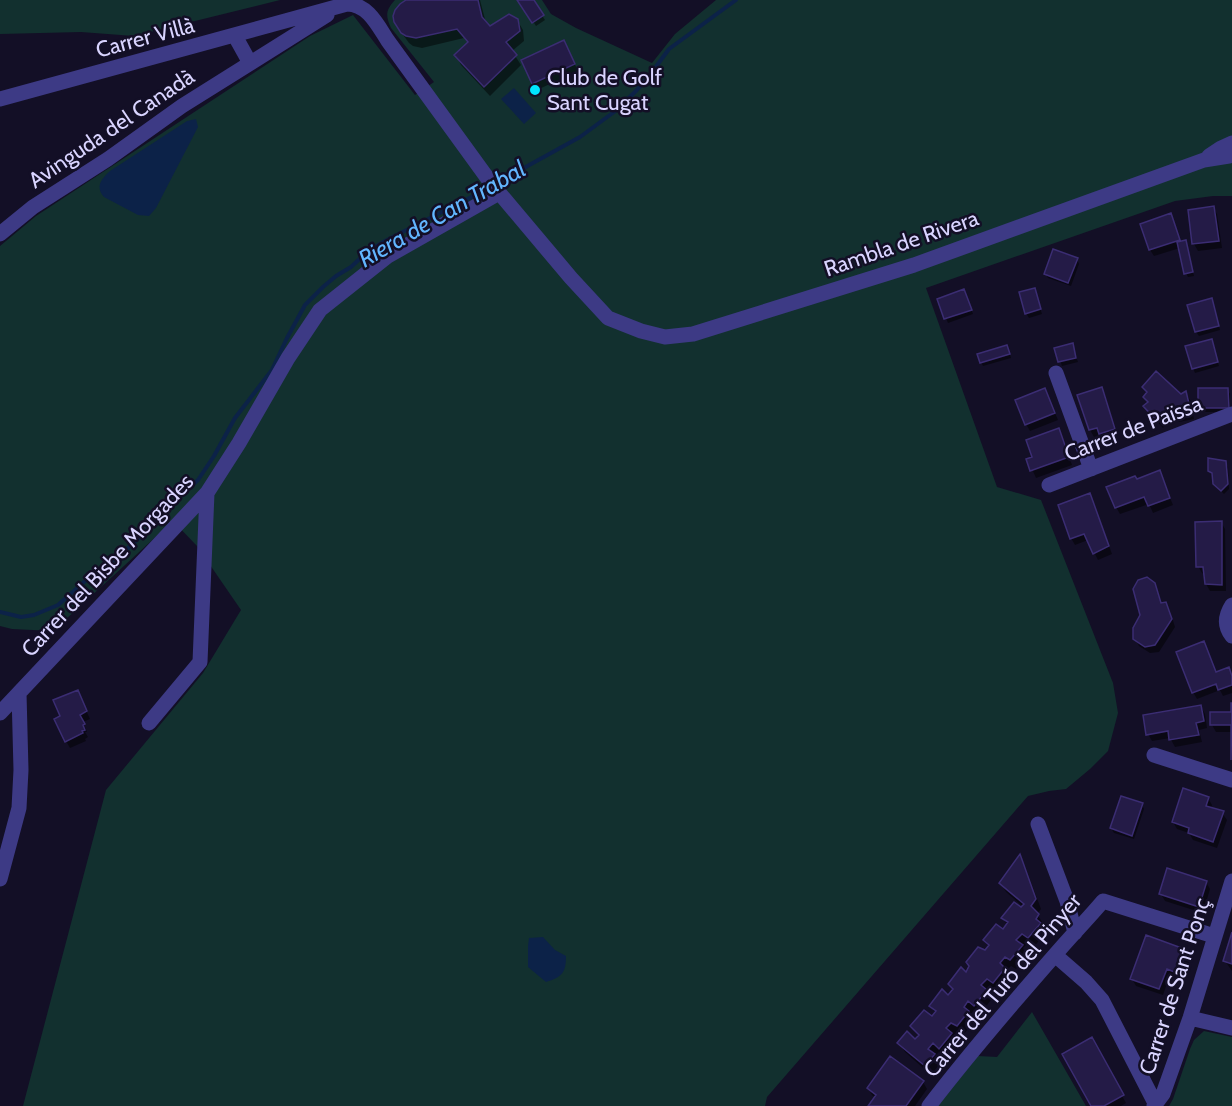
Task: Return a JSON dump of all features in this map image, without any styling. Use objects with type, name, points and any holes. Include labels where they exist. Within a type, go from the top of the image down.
[{"type":"street","name":"Carrer Villà","points":[[0,99],[347,4],[365,3]]},
{"type":"street","points":[[365,3],[388,41],[496,189]]},
{"type":"street","name":"Avinguda del Canadà","points":[[0,234],[33,207],[108,159],[182,106],[336,8]]},
{"type":"street","points":[[235,36],[250,63]]},
{"type":"street","name":"Rambla de Rivera","points":[[496,189],[608,318],[641,331],[665,337],[693,334],[914,265],[1204,160],[1221,148],[1231,154]]},
{"type":"street","name":"Carrer del Bisbe Morgades","points":[[0,713],[207,493],[288,358],[320,310],[388,256],[496,189]]},
{"type":"street","points":[[1056,373],[1091,469]]},
{"type":"street","name":"Carrer de Païssa","points":[[1049,485],[1232,414]]},
{"type":"street","points":[[149,723],[200,662],[207,493]]},
{"type":"street","points":[[1232,605],[1226,615],[1226,625],[1232,636]]},
{"type":"street","points":[[0,879],[20,808],[19,693]]},
{"type":"street","points":[[1154,755],[1232,780]]},
{"type":"street","points":[[1038,824],[1067,901],[1075,933]]},
{"type":"street","name":"Carrer de Sant Ponç","points":[[1155,1105],[1163,1094],[1190,1018],[1232,881]]},
{"type":"street","name":"Carrer del Turó del Pinyer","points":[[929,1106],[970,1053],[1103,901],[1214,936]]},
{"type":"street","points":[[1055,955],[1086,982],[1102,1000],[1155,1105]]},
{"type":"street","points":[[1190,1018],[1232,1028]]},
{"type":"green space","points":[[0,0],[280,0],[134,36],[81,32],[0,34]]},
{"type":"green space","points":[[395,0],[542,0],[551,14],[652,63],[675,34],[716,0],[1232,0],[1232,196],[1175,201],[926,288],[997,487],[1041,500],[1113,683],[1118,713],[1108,751],[1066,789],[1028,796],[767,1097],[765,1106],[23,1106],[106,790],[203,673],[241,610],[197,546],[173,521],[53,631],[12,629],[0,626],[0,246],[36,216],[310,36],[353,15],[415,95],[434,82],[391,28],[387,13]]},
{"type":"green space","points":[[1032,1012],[1086,1106],[937,1106],[978,1056],[997,1057]]},
{"type":"green space","points":[[1204,1031],[1232,1037],[1232,1106],[1169,1106],[1194,1040]]},
{"type":"water","points":[[514,88],[536,113],[524,124],[501,99]]},
{"type":"water","points":[[196,119],[198,127],[156,208],[149,216],[138,215],[104,197],[100,190],[100,183],[110,171],[187,121]]},
{"type":"water","points":[[543,937],[555,950],[566,956],[562,974],[546,982],[528,967],[529,938]]},
{"type":"building","points":[[406,0],[478,0],[482,17],[490,26],[509,14],[518,19],[520,31],[506,42],[517,55],[484,87],[454,55],[468,42],[457,29],[416,38],[401,33],[393,16],[395,10]]},
{"type":"building","points":[[517,0],[534,0],[544,15],[532,23]]},
{"type":"building","points":[[564,40],[575,64],[532,84],[521,60]]},
{"type":"building","points":[[1214,206],[1219,241],[1192,244],[1188,210]]},
{"type":"building","points":[[1171,213],[1180,240],[1149,250],[1140,224]]},
{"type":"building","points":[[1186,240],[1193,272],[1184,274],[1177,242]]},
{"type":"building","points":[[1053,249],[1078,258],[1068,283],[1044,274]]},
{"type":"building","points":[[1035,288],[1041,309],[1025,314],[1019,292]]},
{"type":"building","points":[[964,289],[972,310],[944,319],[937,299]]},
{"type":"building","points":[[1212,298],[1219,326],[1195,332],[1187,305]]},
{"type":"building","points":[[1212,339],[1218,362],[1192,369],[1185,346]]},
{"type":"building","points":[[1073,343],[1076,358],[1058,362],[1054,348]]},
{"type":"building","points":[[1007,345],[1010,354],[980,363],[977,354]]},
{"type":"building","points":[[1156,371],[1181,394],[1186,391],[1191,412],[1174,416],[1168,410],[1158,422],[1143,406],[1148,402],[1143,397],[1147,392],[1142,387]]},
{"type":"building","points":[[1102,387],[1115,429],[1099,434],[1097,428],[1089,430],[1077,395]]},
{"type":"building","points":[[1045,388],[1055,413],[1025,425],[1015,400]]},
{"type":"building","points":[[1198,388],[1228,388],[1229,408],[1198,408]]},
{"type":"building","points":[[1059,428],[1069,457],[1030,471],[1026,459],[1032,457],[1026,440]]},
{"type":"building","points":[[1208,458],[1226,461],[1228,484],[1221,491],[1213,484],[1212,473],[1208,471]]},
{"type":"building","points":[[1160,470],[1170,498],[1148,506],[1144,497],[1115,508],[1106,487]]},
{"type":"building","points":[[1090,493],[1109,546],[1093,554],[1084,534],[1070,539],[1058,505]]},
{"type":"building","points":[[1222,521],[1222,585],[1205,584],[1203,567],[1196,567],[1195,522]]},
{"type":"building","points":[[1147,577],[1155,583],[1161,603],[1166,602],[1172,619],[1155,645],[1145,647],[1133,639],[1133,628],[1140,615],[1133,589],[1138,580]]},
{"type":"building","points":[[1204,641],[1216,672],[1229,667],[1232,685],[1218,690],[1216,684],[1192,693],[1176,652]]},
{"type":"building","points":[[78,690],[87,711],[80,715],[85,724],[83,725],[85,730],[65,742],[54,719],[60,716],[53,700]]},
{"type":"building","points":[[1232,703],[1231,760],[1231,725],[1210,725],[1210,712],[1231,712]]},
{"type":"building","points":[[1201,705],[1204,721],[1196,723],[1199,735],[1169,740],[1168,731],[1146,735],[1143,715]]},
{"type":"building","points":[[1183,788],[1209,797],[1206,806],[1224,811],[1213,842],[1188,833],[1189,828],[1172,822]]},
{"type":"building","points":[[1121,796],[1143,803],[1132,836],[1110,828]]},
{"type":"building","points":[[1020,854],[1036,899],[1031,906],[1039,914],[1036,919],[1041,923],[1028,938],[1022,934],[1016,940],[1023,945],[1010,960],[1005,957],[1000,963],[1005,968],[993,983],[987,979],[981,985],[987,990],[974,1006],[968,1001],[964,1007],[969,1011],[957,1026],[951,1023],[946,1028],[952,1033],[939,1049],[933,1043],[928,1049],[935,1054],[925,1066],[897,1043],[907,1031],[915,1039],[919,1035],[910,1026],[924,1010],[932,1016],[936,1011],[929,1006],[942,989],[948,995],[953,989],[948,984],[961,967],[966,972],[969,966],[966,962],[978,947],[985,950],[989,945],[983,940],[996,924],[1003,929],[1008,922],[1001,918],[1014,902],[1021,907],[1024,904],[999,883]]},
{"type":"building","points":[[1167,868],[1207,881],[1199,907],[1159,894]]},
{"type":"building","points":[[1232,932],[1232,964],[1223,961]]},
{"type":"building","points":[[1146,935],[1187,950],[1179,974],[1167,969],[1159,989],[1130,979]]},
{"type":"building","points":[[1092,1037],[1124,1095],[1104,1106],[1091,1106],[1062,1054]]},
{"type":"building","points":[[890,1056],[924,1081],[906,1106],[868,1106],[876,1095],[867,1088]]},
{"type":"waterway","name":"Riera de Can Trabal","points":[[495,184],[580,137],[614,112],[636,91],[669,49],[736,0]]},
{"type":"waterway","name":"Riera de Can Trabal","points":[[0,612],[21,617],[34,615],[58,605],[126,550],[198,480],[235,418],[272,370],[305,305],[323,287],[351,267],[368,251],[489,188]]},
{"type":"place","name":"Club de Golf Sant Cugat","points":[[535,90]]}]
